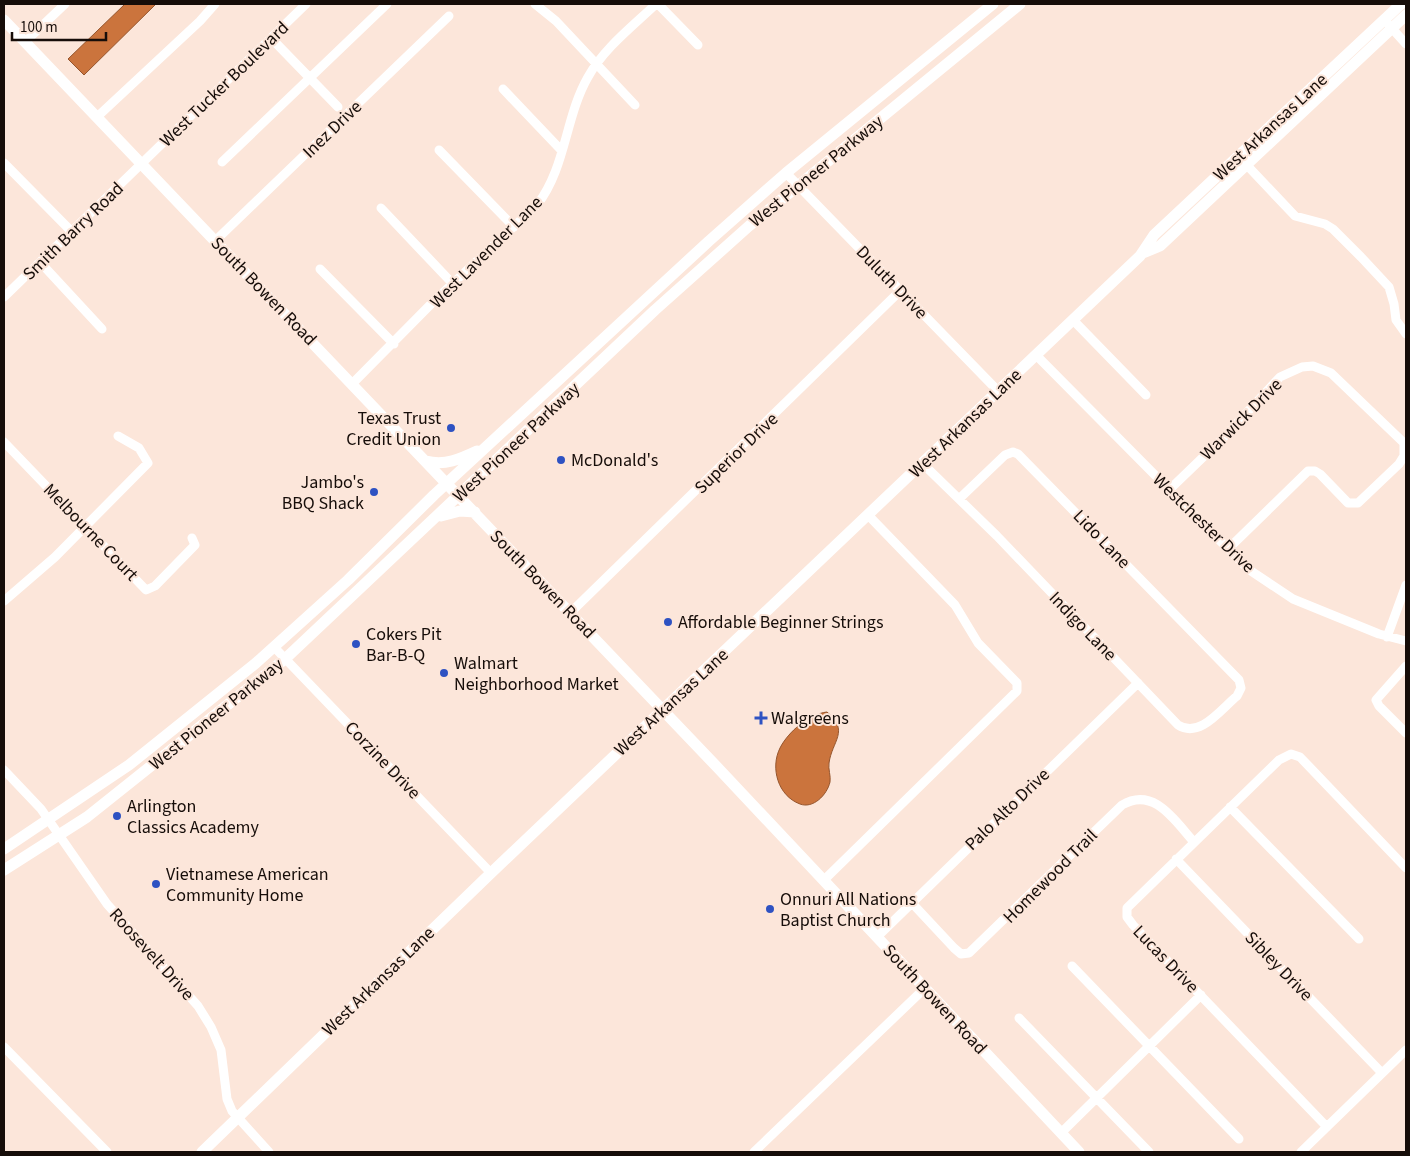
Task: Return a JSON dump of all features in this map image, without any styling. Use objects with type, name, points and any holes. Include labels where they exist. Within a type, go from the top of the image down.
[{"type":"main road","name":"West Pioneer Parkway","points":[[4,849],[134,761],[194,716],[348,580],[447,483],[708,240],[786,173],[993,4]]},
{"type":"main road","name":"West Pioneer Parkway","points":[[4,870],[87,817],[179,746],[285,659],[749,226],[1020,4]]},
{"type":"main road","name":"West Arkansas Lane","points":[[202,1152],[490,873],[1142,253],[1160,246],[1242,161],[1388,24],[1401,4]]},
{"type":"main road","name":"West Arkansas Lane","points":[[1388,24],[1406,15]]},
{"type":"main road","name":"South Bowen Road","points":[[4,20],[460,496],[1079,1152]]},
{"type":"main road","points":[[944,43],[955,57]]},
{"type":"main road","points":[[588,353],[596,367]]},
{"type":"main road","points":[[426,461],[442,464],[451,462],[490,445]]},
{"type":"main road","points":[[431,522],[447,514],[460,511],[475,512]]},
{"type":"street","points":[[25,42],[65,4]]},
{"type":"street","points":[[97,117],[200,21],[215,4]]},
{"type":"street","name":"West Tucker Boulevard","points":[[141,164],[306,4]]},
{"type":"street","points":[[222,162],[387,4]]},
{"type":"street","points":[[535,4],[556,22],[635,105]]},
{"type":"street","points":[[657,4],[698,45]]},
{"type":"street","name":"West Lavender Lane","points":[[352,384],[453,284],[514,227],[544,195],[557,170],[582,89],[597,64],[614,44],[657,4]]},
{"type":"street","name":"Inez Drive","points":[[215,241],[449,16]]},
{"type":"street","points":[[1388,24],[1406,44]]},
{"type":"street","points":[[271,38],[338,107]]},
{"type":"street","points":[[503,89],[562,151]]},
{"type":"street","points":[[439,150],[514,227]]},
{"type":"street","points":[[1242,161],[1295,216],[1324,224],[1334,229],[1361,257],[1389,287],[1396,320],[1406,334]]},
{"type":"street","points":[[4,163],[72,232]]},
{"type":"street","name":"Smith Barry Road","points":[[6,291],[72,232],[141,164]]},
{"type":"street","name":"Duluth Drive","points":[[786,173],[998,391]]},
{"type":"street","points":[[381,208],[453,284]]},
{"type":"street","points":[[40,262],[102,329]]},
{"type":"street","points":[[320,269],[394,344]]},
{"type":"street","name":"Superior Drive","points":[[570,613],[900,291]]},
{"type":"street","points":[[1072,320],[1146,395]]},
{"type":"street","name":"Westchester Drive","points":[[1036,354],[1248,569],[1293,599],[1387,637],[1406,641]]},
{"type":"street","name":"Warwick Drive","points":[[1169,490],[1280,378],[1302,367],[1313,366],[1324,369],[1339,379],[1404,443],[1405,450],[1399,464],[1364,499],[1352,504],[1345,500],[1320,474],[1315,471],[1308,471],[1228,549]]},
{"type":"street","points":[[4,601],[55,557],[148,463],[139,448],[118,436]]},
{"type":"street","name":"Melbourne Court","points":[[4,442],[146,590],[155,586],[195,545],[192,538]]},
{"type":"street","name":"Lido Lane","points":[[959,499],[1005,455],[1013,452],[1018,454],[1239,680]]},
{"type":"street","name":"Indigo Lane","points":[[922,463],[1178,725],[1192,730],[1199,729],[1237,696],[1241,688],[1239,680]]},
{"type":"street","points":[[824,880],[1011,698],[1017,691],[1018,683],[978,642],[955,606],[868,515]]},
{"type":"street","points":[[1387,637],[1406,585]]},
{"type":"street","name":"Corzine Drive","points":[[274,647],[490,873]]},
{"type":"street","points":[[1406,666],[1376,700],[1379,706],[1406,733]]},
{"type":"street","name":"Palo Alto Drive","points":[[877,937],[1138,683]]},
{"type":"street","name":"Lucas Drive","points":[[1327,1127],[1127,917],[1127,908],[1279,760],[1291,754],[1300,757],[1406,868]]},
{"type":"street","name":"Roosevelt Drive","points":[[4,770],[49,820],[107,904],[198,1006],[212,1027],[221,1050],[228,1104],[237,1118],[269,1152]]},
{"type":"street","name":"Homewood Trail","points":[[911,902],[954,948],[964,954],[978,946],[1122,805],[1130,800],[1141,798],[1154,801],[1194,842]]},
{"type":"street","points":[[1230,807],[1359,939]]},
{"type":"street","name":"Sibley Drive","points":[[1176,859],[1382,1073]]},
{"type":"street","points":[[1072,966],[1239,1140]]},
{"type":"street","points":[[754,1152],[925,988]]},
{"type":"street","points":[[1061,1133],[1201,995]]},
{"type":"street","points":[[1019,1018],[1148,1152]]},
{"type":"street","points":[[4,1047],[107,1152]]},
{"type":"street","points":[[1301,1152],[1406,1050]]},
{"type":"shaded area","points":[[125,4],[156,4],[84,75],[68,59]]},
{"type":"shaded area","points":[[827,712],[834,719],[839,731],[829,763],[830,782],[826,792],[819,800],[810,804],[800,804],[786,795],[781,788],[776,772],[777,756],[780,748],[794,730],[813,716]]},
{"type":"place","name":"Texas Trust Credit Union","points":[[451,428]]},
{"type":"place","name":"McDonald's","points":[[561,460]]},
{"type":"place","name":"Jambo's BBQ Shack","points":[[374,492]]},
{"type":"place","name":"Affordable Beginner Strings","points":[[668,622]]},
{"type":"place","name":"Cokers Pit Bar-B-Q","points":[[356,644]]},
{"type":"place","name":"Walmart Neighborhood Market","points":[[444,673]]},
{"type":"place","name":"Walgreens","points":[[761,718]]},
{"type":"place","name":"Arlington Classics Academy","points":[[117,816]]},
{"type":"place","name":"Vietnamese American Community Home","points":[[156,884]]},
{"type":"place","name":"Onnuri All Nations Baptist Church","points":[[770,909]]}]
